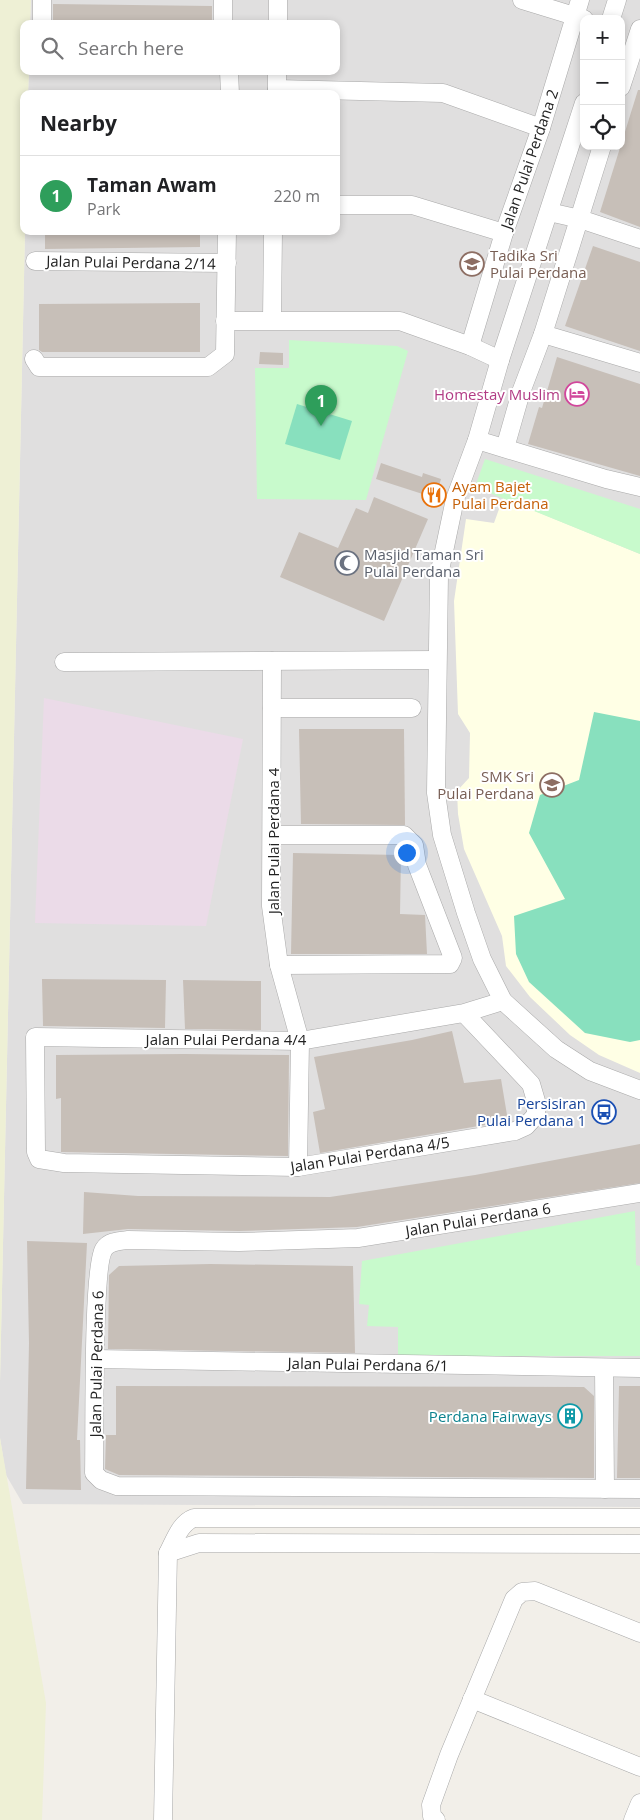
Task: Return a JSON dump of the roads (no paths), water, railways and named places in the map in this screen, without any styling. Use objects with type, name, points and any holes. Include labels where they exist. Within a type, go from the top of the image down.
[{"type":"street","points":[[42,0],[42,20]]},
{"type":"street","points":[[223,0],[223,20]]},
{"type":"street","points":[[278,0],[278,20]]},
{"type":"street","points":[[522,0],[580,12]]},
{"type":"street","points":[[612,15],[617,0]]},
{"type":"street","name":"Jalan Pulai Perdana 2","points":[[470,346],[504,233],[580,12]]},
{"type":"street","points":[[625,75],[640,29]]},
{"type":"street","points":[[229,75],[230,90]]},
{"type":"street","points":[[277,75],[277,90]]},
{"type":"street","points":[[340,92],[443,93],[541,128]]},
{"type":"street","points":[[583,105],[550,212],[500,360],[477,440],[455,499],[439,575],[436,793],[442,835],[482,959],[503,1001],[556,1049],[590,1071],[640,1090]]},
{"type":"street","points":[[505,448],[521,392],[543,334],[601,150]]},
{"type":"street","points":[[340,205],[412,206],[504,233]]},
{"type":"street","points":[[550,212],[580,219],[640,239]]},
{"type":"street","points":[[34,359],[39,367],[208,367],[225,354],[227,235]]},
{"type":"street","points":[[272,320],[273,235]]},
{"type":"street","name":"Jalan Pulai Perdana 2/14","points":[[35,261],[227,263]]},
{"type":"street","points":[[225,321],[400,321],[470,346],[500,360]]},
{"type":"street","points":[[543,334],[640,362]]},
{"type":"street","points":[[477,440],[606,479],[640,487]]},
{"type":"street","points":[[64,662],[437,660]]},
{"type":"street","name":"Jalan Pulai Perdana 4","points":[[272,661],[271,906],[279,965],[300,1041],[298,1167]]},
{"type":"street","points":[[272,708],[412,708]]},
{"type":"street","points":[[272,835],[404,835],[414,845],[418,865],[453,962],[450,964],[279,965]]},
{"type":"street","name":"Jalan Pulai Perdana 4/4","points":[[35,1037],[300,1041],[464,1013],[503,1001]]},
{"type":"street","name":"Jalan Pulai Perdana 4/5","points":[[35,1037],[36,1152],[39,1159],[64,1164],[298,1167],[515,1131],[534,1120],[537,1110],[536,1101],[527,1078],[464,1013]]},
{"type":"street","name":"Jalan Pulai Perdana 6","points":[[640,1193],[358,1238],[239,1242],[128,1240],[113,1242],[104,1248],[100,1257],[94,1473],[101,1480],[117,1486],[640,1489]]},
{"type":"street","name":"Jalan Pulai Perdana 6/1","points":[[96,1359],[640,1368]]},
{"type":"street","points":[[604,1368],[605,1488]]},
{"type":"street","points":[[163,1820],[168,1552],[184,1524],[194,1518],[640,1518]]},
{"type":"street","points":[[168,1552],[199,1543],[640,1544]]},
{"type":"street","points":[[434,1818],[430,1805],[514,1599],[522,1592],[535,1591],[640,1633]]},
{"type":"street","points":[[472,1699],[640,1767]]},
{"type":"street","points":[[633,1820],[640,1803]]},
{"type":"place","name":"Tadika Sri Pulai Perdana","points":[[472,264]]},
{"type":"place","name":"Homestay Muslim","points":[[577,394]]},
{"type":"place","name":"Taman Awam","points":[[321,426]]},
{"type":"place","name":"Ayam Bajet Pulai Perdana","points":[[434,495]]},
{"type":"place","name":"Masjid Taman Sri Pulai Perdana","points":[[347,563]]},
{"type":"place","name":"SMK Sri Pulai Perdana","points":[[552,785]]},
{"type":"place","name":"Persisiran Pulai Perdana 1","points":[[604,1112]]},
{"type":"place","name":"Perdana Fairways","points":[[570,1416]]}]
